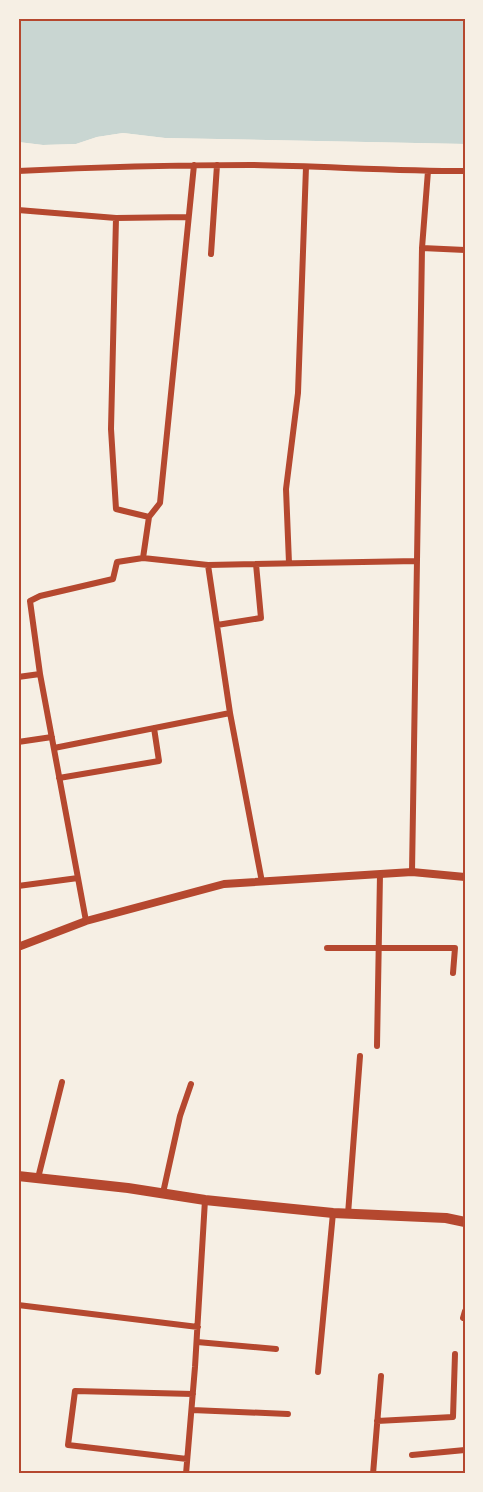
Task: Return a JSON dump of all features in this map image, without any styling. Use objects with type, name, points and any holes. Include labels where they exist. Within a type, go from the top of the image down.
[{"type":"main road","points":[[18,1176],[205,1200],[333,1213],[446,1218],[465,1222]]},
{"type":"street","points":[[143,558],[149,517],[160,503],[194,165]]},
{"type":"street","points":[[18,171],[194,165],[465,171]]},
{"type":"street","points":[[211,254],[217,165]]},
{"type":"street","points":[[290,563],[286,489],[298,393],[306,167]]},
{"type":"street","points":[[412,872],[422,248],[428,171]]},
{"type":"street","points":[[18,210],[116,218],[188,217]]},
{"type":"street","points":[[116,218],[111,429],[116,509],[149,517]]},
{"type":"street","points":[[422,248],[465,250]]},
{"type":"street","points":[[86,921],[40,674],[30,601],[40,596],[113,579],[117,562],[143,558],[208,565],[417,561]]},
{"type":"street","points":[[217,625],[261,618],[256,564]]},
{"type":"street","points":[[208,565],[230,713],[262,882]]},
{"type":"street","points":[[18,677],[40,674]]},
{"type":"street","points":[[54,748],[230,713]]},
{"type":"street","points":[[59,778],[159,761],[154,728]]},
{"type":"street","points":[[18,742],[52,737]]},
{"type":"street","points":[[18,947],[86,921],[224,884],[412,872],[465,877]]},
{"type":"street","points":[[376,1046],[380,874]]},
{"type":"street","points":[[18,886],[78,878]]},
{"type":"street","points":[[327,948],[455,948],[453,974]]},
{"type":"street","points":[[348,1214],[360,1056]]},
{"type":"street","points":[[38,1178],[62,1082]]},
{"type":"street","points":[[163,1193],[180,1116],[191,1084]]},
{"type":"street","points":[[186,1474],[197,1342],[205,1200]]},
{"type":"street","points":[[318,1372],[333,1213]]},
{"type":"street","points":[[18,1305],[198,1327]]},
{"type":"street","points":[[197,1342],[276,1349]]},
{"type":"street","points":[[377,1421],[453,1417],[455,1354]]},
{"type":"street","points":[[373,1474],[381,1376]]},
{"type":"street","points":[[187,1459],[68,1445],[75,1391],[193,1394]]},
{"type":"street","points":[[192,1410],[288,1414]]},
{"type":"street","points":[[412,1455],[465,1450]]},
{"type":"shaded area","points":[[18,18],[465,18],[465,144],[165,138],[123,133],[97,137],[76,144],[43,145],[18,142]]},
{"type":"pier","points":[[123,133],[165,138],[465,144],[465,147],[165,141],[123,136],[98,140],[76,147],[43,148],[18,145],[18,142],[43,145],[76,144],[97,137]]}]
